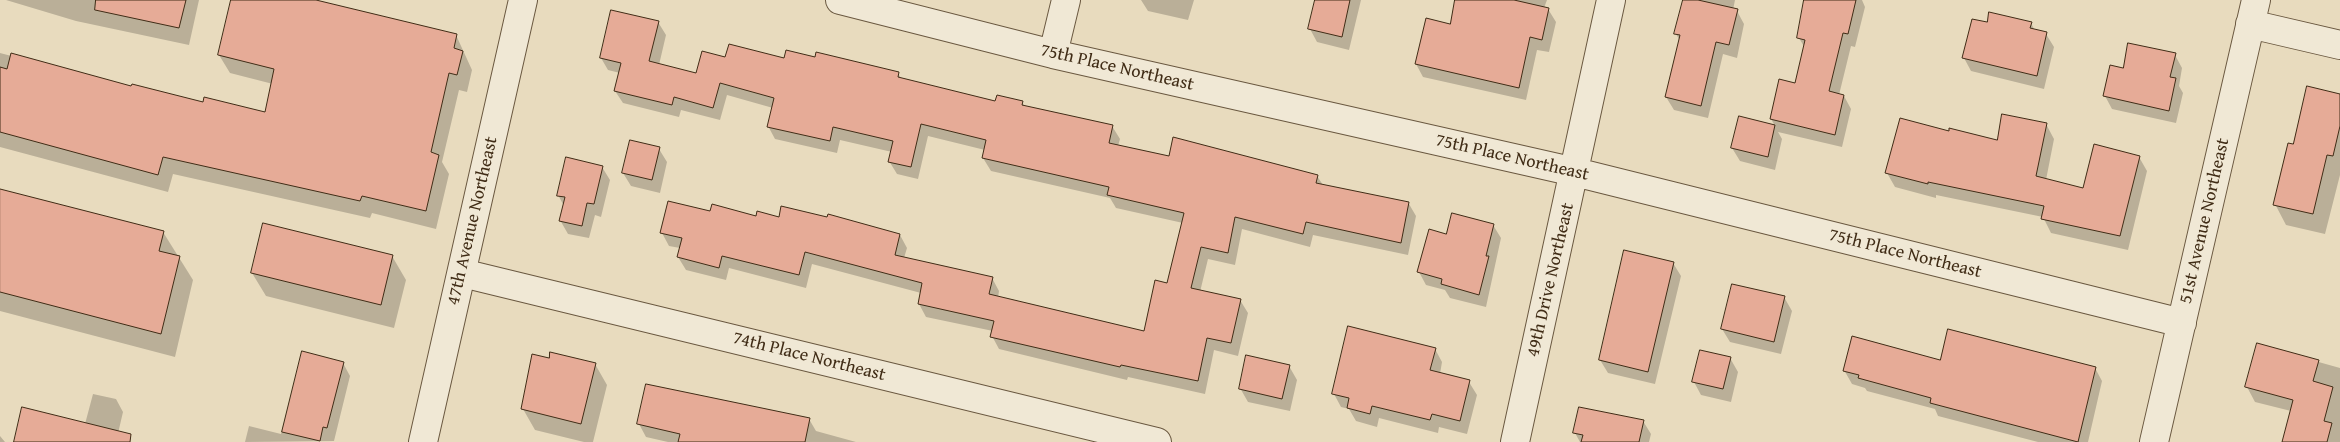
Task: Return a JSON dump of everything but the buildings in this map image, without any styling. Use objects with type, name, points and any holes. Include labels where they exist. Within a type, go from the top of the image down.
[{"type":"street","name":"47th Avenue Northeast","points":[[422,442],[523,0]]},
{"type":"street","name":"75th Place Northeast","points":[[840,0],[1053,54],[1575,172],[2182,323]]},
{"type":"street","points":[[1053,54],[1066,0]]},
{"type":"street","name":"49th Drive Northeast","points":[[1514,442],[1575,172],[1611,0]]},
{"type":"street","points":[[2253,12],[2340,46]]},
{"type":"street","name":"51st Avenue Northeast","points":[[2154,442],[2253,12]]},
{"type":"street","name":"74th Place Northeast","points":[[462,272],[1157,442]]}]
